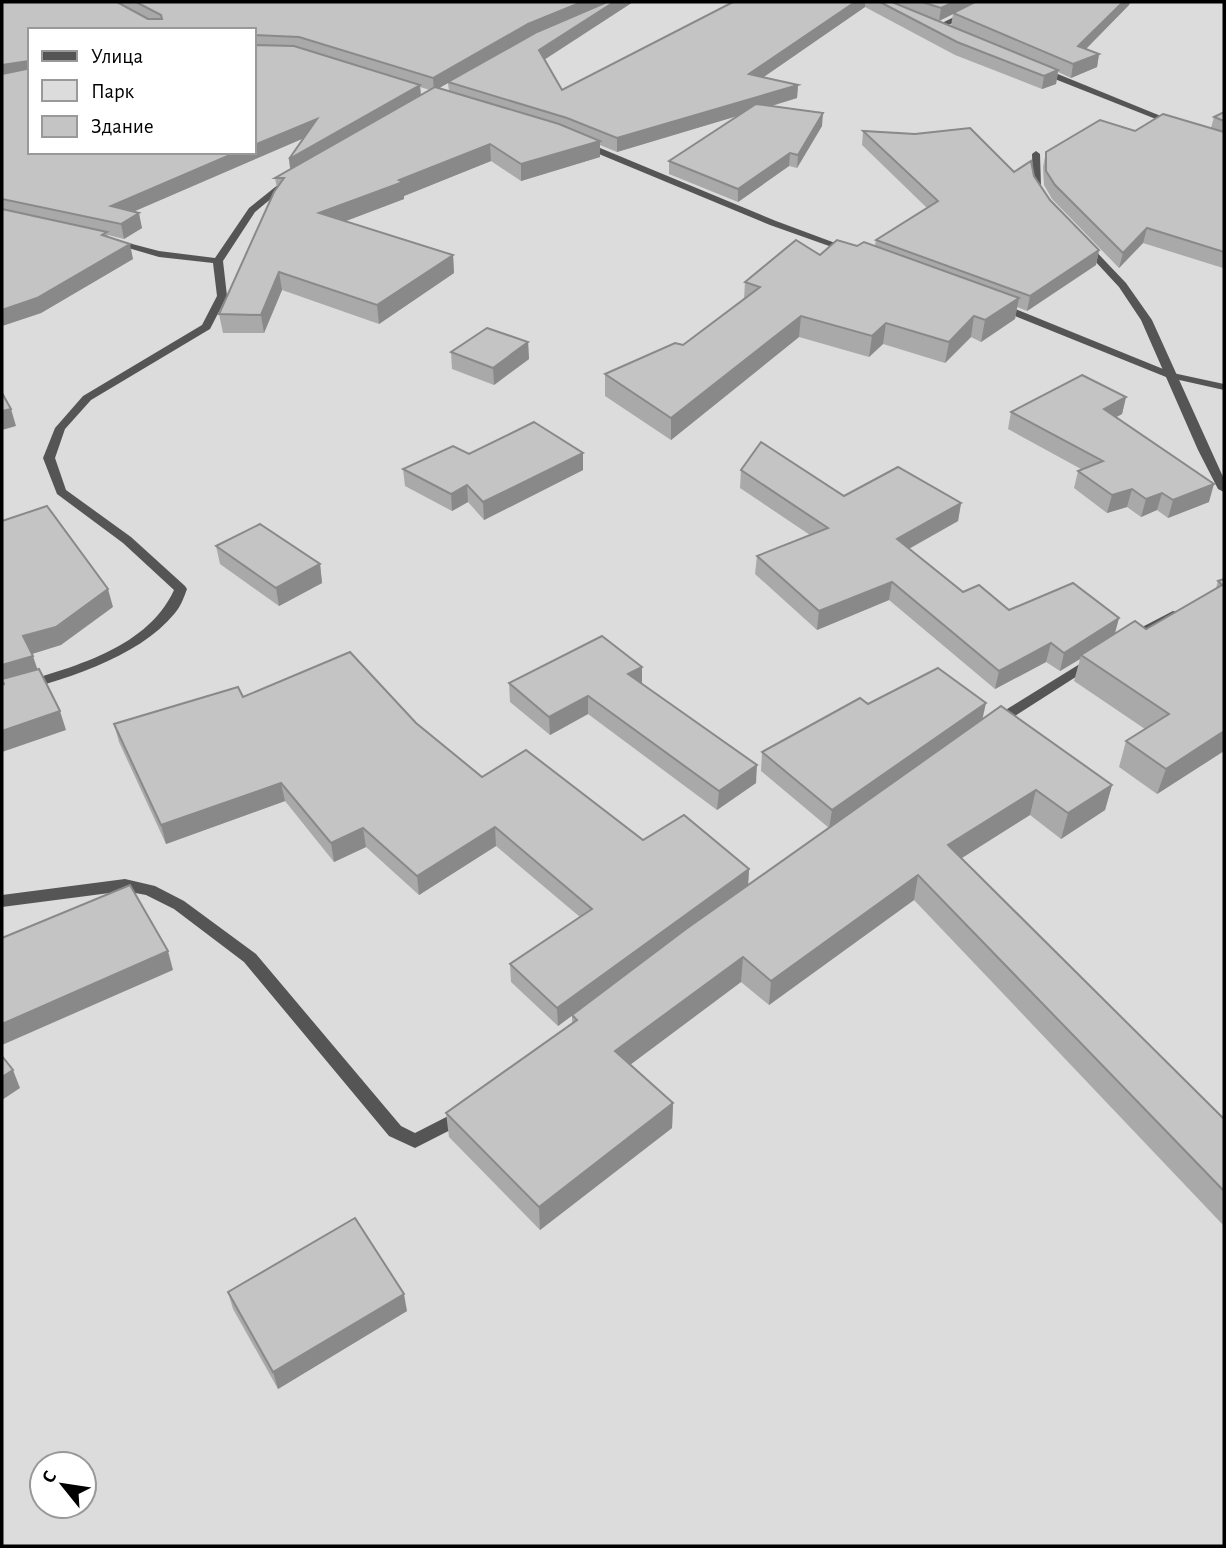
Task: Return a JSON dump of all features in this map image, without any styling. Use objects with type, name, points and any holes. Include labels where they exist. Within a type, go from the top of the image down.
[{"type":"street","points":[[950,32],[934,25],[989,2]]},
{"type":"street","points":[[1031,66],[1189,129]]},
{"type":"street","points":[[575,141],[773,223],[859,254]]},
{"type":"street","points":[[1036,154],[1037,186],[1052,209]]},
{"type":"street","points":[[2,692],[105,660],[155,625],[178,602],[181,589],[162,569],[61,492],[49,458],[60,428],[87,398],[206,327],[222,296],[218,261],[252,210],[276,188],[299,173]]},
{"type":"street","points":[[1079,238],[1122,284],[1152,331],[1207,458],[1224,489]]},
{"type":"street","points":[[107,240],[159,254],[218,261]]},
{"type":"street","points":[[988,302],[1170,375],[1224,387]]},
{"type":"street","points":[[980,732],[1139,630],[1188,609]]},
{"type":"street","points":[[2,901],[125,885],[150,890],[179,905],[250,958],[395,1130],[415,1141],[440,1130],[470,1110]]},
{"type":"green space","points":[[2,2],[1224,2],[1224,1546],[2,1546]]},
{"type":"building","points":[[2,2],[117,2],[148,19],[162,19],[161,15],[136,2],[582,2],[528,24],[433,78],[299,37],[256,35],[256,28],[28,28],[28,61],[2,65]]},
{"type":"building","points":[[607,2],[614,2],[539,50],[562,90],[733,2],[855,2],[749,74],[798,85],[617,138],[567,118],[448,82],[537,32]]},
{"type":"building","points":[[880,2],[892,2],[1058,70],[1044,76],[957,42]]},
{"type":"building","points":[[922,2],[954,2],[941,8]]},
{"type":"building","points":[[975,2],[1123,2],[1078,46],[1099,54],[1073,64],[953,13]]},
{"type":"building","points":[[256,45],[294,46],[420,85],[289,159],[317,119],[256,144]]},
{"type":"building","points":[[28,65],[28,154],[232,154],[111,206],[139,213],[121,224],[2,199],[2,74],[27,69]]},
{"type":"building","points":[[435,87],[559,124],[600,141],[521,164],[490,144],[399,180],[403,182],[319,213],[453,255],[377,305],[279,272],[261,315],[219,314],[274,192],[284,178],[275,178]]},
{"type":"building","points":[[756,104],[823,113],[798,155],[790,153],[738,189],[669,161]]},
{"type":"building","points":[[1224,112],[1224,121],[1214,117]]},
{"type":"building","points":[[1163,114],[1224,132],[1224,252],[1147,228],[1123,253],[1055,185],[1046,171],[1046,152],[1100,120],[1135,131]]},
{"type":"building","points":[[970,128],[1014,172],[1031,161],[1034,176],[1050,200],[1099,250],[1030,296],[876,240],[938,201],[863,131],[915,134]]},
{"type":"building","points":[[2,209],[107,232],[102,235],[130,244],[37,298],[2,310]]},
{"type":"building","points":[[796,240],[820,255],[837,240],[857,246],[864,242],[1019,298],[985,320],[974,316],[949,342],[886,323],[872,336],[801,316],[671,418],[605,374],[675,343],[683,345],[760,287],[745,282]]},
{"type":"building","points":[[487,328],[528,342],[493,368],[451,352]]},
{"type":"building","points":[[1082,375],[1126,397],[1104,409],[1214,484],[1173,500],[1162,493],[1146,499],[1132,489],[1112,495],[1078,471],[1103,461],[1011,412]]},
{"type":"building","points":[[2,393],[11,409],[2,411]]},
{"type":"building","points":[[534,422],[583,453],[483,502],[467,485],[451,494],[403,469],[453,446],[469,454]]},
{"type":"building","points":[[761,442],[844,496],[898,467],[961,503],[897,539],[963,592],[979,585],[1009,610],[1073,583],[1119,618],[1064,653],[1051,643],[999,671],[892,582],[819,611],[757,556],[828,528],[741,470]]},
{"type":"building","points":[[47,506],[108,589],[56,627],[23,636],[33,656],[2,665],[2,521]]},
{"type":"building","points":[[260,524],[320,564],[276,588],[216,546]]},
{"type":"building","points":[[1224,579],[1224,731],[1166,769],[1126,741],[1169,714],[1081,655],[1135,621],[1146,629],[1222,585],[1218,581]]},
{"type":"building","points":[[602,636],[642,667],[628,674],[757,765],[719,791],[588,696],[549,717],[509,683]]},
{"type":"building","points":[[350,652],[416,723],[482,777],[526,750],[643,840],[684,815],[749,869],[557,1008],[510,964],[592,909],[495,827],[417,876],[363,828],[331,843],[281,783],[161,825],[114,724],[238,687],[243,697]]},
{"type":"building","points":[[938,668],[986,703],[832,810],[762,752],[860,698],[868,704]]},
{"type":"building","points":[[39,669],[60,711],[2,731],[2,679]]},
{"type":"building","points":[[1001,706],[1112,785],[1068,813],[1036,790],[948,845],[1224,1119],[1224,1191],[918,875],[771,981],[743,957],[615,1051],[673,1103],[539,1207],[446,1113],[577,1020],[572,1015],[686,929]]},
{"type":"building","points":[[130,885],[168,951],[2,1024],[2,938]]},
{"type":"building","points":[[2,1056],[13,1070],[2,1077]]},
{"type":"building","points":[[355,1218],[404,1294],[273,1372],[228,1292]]}]
